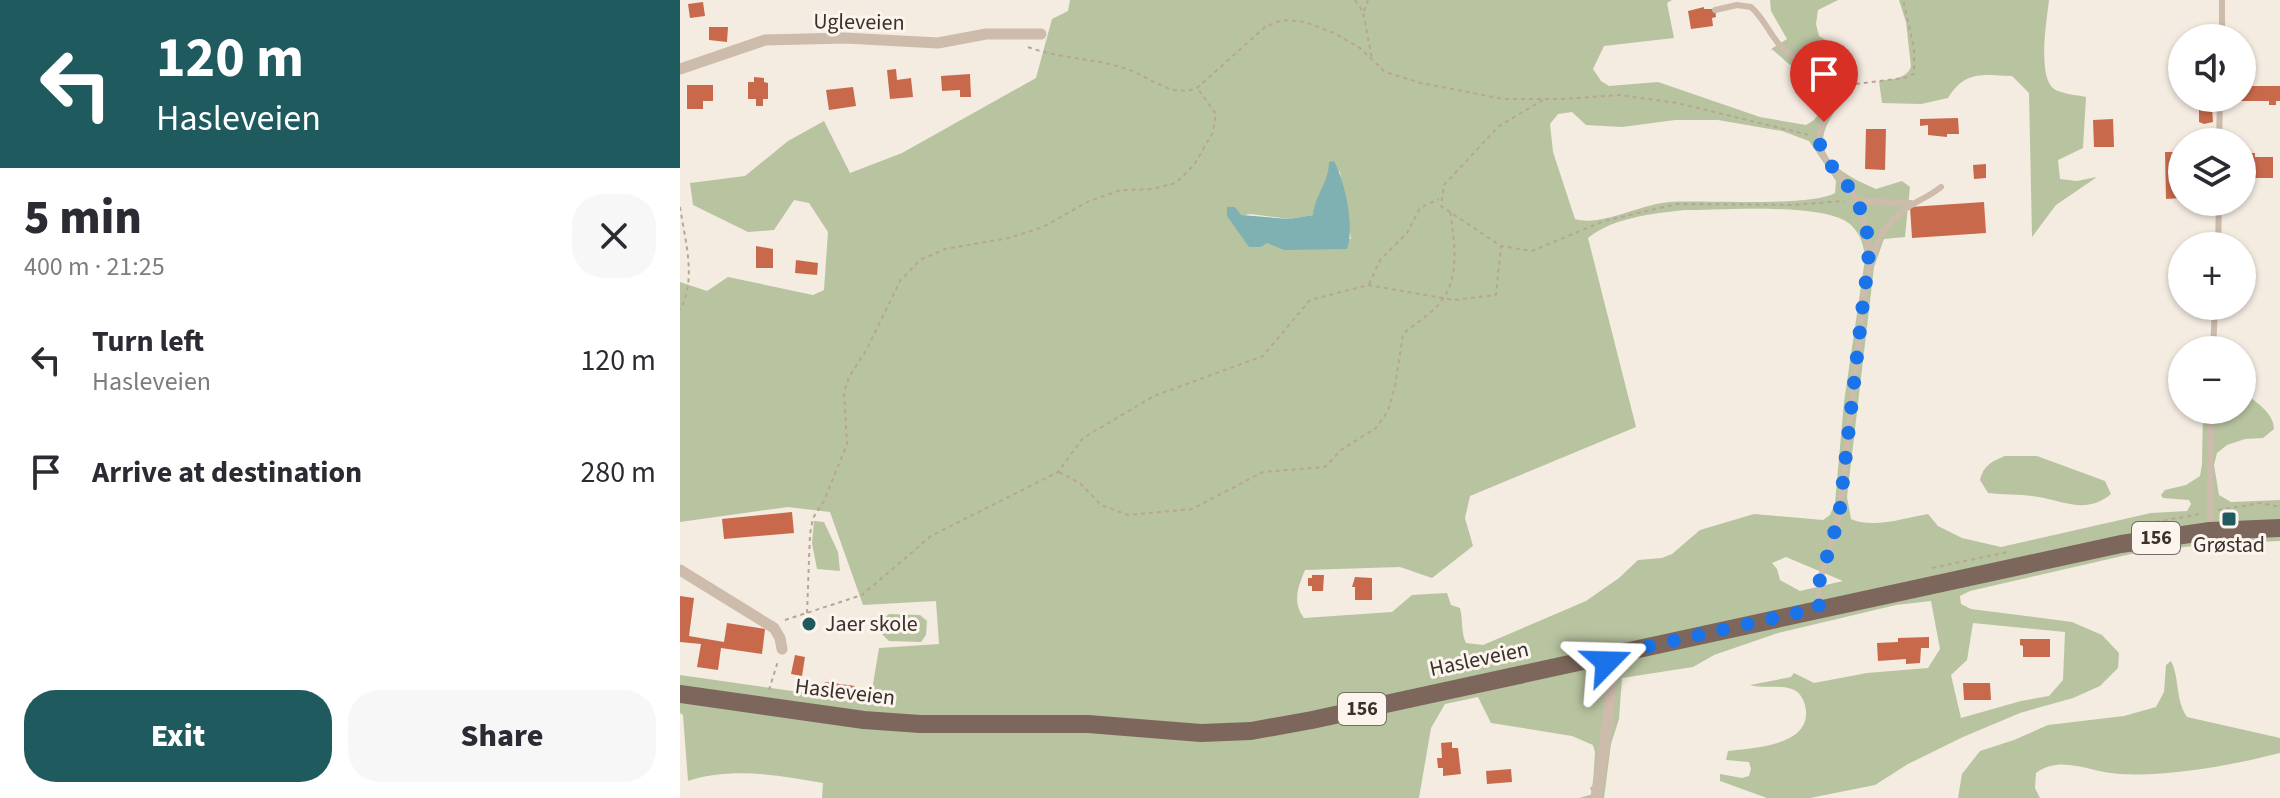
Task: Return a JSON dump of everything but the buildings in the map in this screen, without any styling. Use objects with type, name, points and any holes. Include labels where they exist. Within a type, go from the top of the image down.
[{"type":"main road","name":"Hasleveien","points":[[680,694],[864,720],[920,724],[1088,724],[1232,733],[1299,722],[1606,656],[2209,522],[2280,528]]},
{"type":"street","name":"Ugleveien","points":[[680,69],[765,40],[845,38],[938,43],[986,34],[1041,34]]},
{"type":"street","points":[[2255,528],[2280,518]]},
{"type":"street","points":[[680,570],[770,625],[780,638],[782,649]]},
{"type":"street","points":[[1596,798],[1610,687],[1606,656]]},
{"type":"lane","points":[[2222,0],[2222,24]]},
{"type":"lane","points":[[1715,10],[1737,5],[1751,7],[1785,51],[1801,60],[1833,68],[1838,73],[1841,85],[1839,97],[1820,129],[1820,150],[1856,201],[1865,222],[1870,260]]},
{"type":"lane","points":[[1819,608],[1821,578],[1839,517],[1864,294],[1874,246],[1886,227],[1902,211],[1941,187]]},
{"type":"lane","points":[[1856,201],[1915,203]]},
{"type":"lane","points":[[2209,522],[2210,424]]},
{"type":"path","points":[[1355,0],[1363,12],[1372,61]]},
{"type":"path","points":[[1363,12],[1368,0]]},
{"type":"path","points":[[1841,85],[1873,83],[1914,74],[1914,48],[1903,0]]},
{"type":"path","points":[[1020,43],[1067,58],[1106,63],[1185,93],[1197,88],[1265,27],[1282,20],[1305,22],[1334,33],[1360,48],[1385,72],[1421,83],[1504,99],[1619,95],[1677,103],[1786,127],[1819,138]]},
{"type":"path","points":[[807,613],[813,518],[824,501],[847,444],[844,392],[900,281],[920,260],[945,249],[1009,238],[1043,227],[1089,201],[1121,190],[1152,189],[1176,183],[1194,165],[1213,132],[1216,114],[1197,88]]},
{"type":"path","points":[[1544,99],[1526,107],[1499,126],[1444,185],[1441,206],[1501,246],[1532,251],[1604,221],[1677,204],[1793,205],[1856,201]]},
{"type":"path","points":[[1368,285],[1380,260],[1407,233],[1420,208],[1441,198]]},
{"type":"path","points":[[680,207],[689,277],[688,292],[680,310]]},
{"type":"path","points":[[1058,472],[1080,483],[1101,505],[1128,515],[1192,509],[1263,472],[1325,467],[1341,450],[1376,428],[1388,411],[1403,334],[1434,310],[1449,290],[1455,268],[1450,211]]},
{"type":"path","points":[[770,625],[862,595],[931,536],[1058,472],[1083,438],[1154,396],[1263,356],[1310,300],[1368,285],[1454,300],[1496,295],[1501,246]]},
{"type":"path","points":[[2127,527],[2209,522],[2261,503],[2280,507]]},
{"type":"path","points":[[1930,569],[2015,550]]},
{"type":"path","points":[[769,692],[782,649]]},
{"type":"green space","points":[[1070,0],[1672,0],[1667,3],[1674,38],[1604,46],[1593,69],[1601,81],[1609,86],[1658,82],[1760,117],[1806,125],[1814,120],[1831,97],[1831,78],[1822,72],[1793,67],[1771,49],[1787,39],[1771,11],[1770,0],[1838,0],[1818,10],[1816,24],[1819,36],[1840,49],[1845,78],[1844,93],[1824,133],[1826,153],[1839,169],[1876,189],[1902,181],[1910,187],[1905,237],[1884,239],[1874,267],[1847,497],[1851,519],[1879,523],[1928,514],[1938,526],[1962,538],[2001,547],[2151,513],[2187,511],[2191,504],[2189,500],[2163,498],[2161,495],[2165,490],[2186,485],[2200,476],[2203,424],[2256,424],[2256,402],[2271,417],[2274,429],[2263,438],[2245,439],[2227,445],[2217,453],[2214,465],[2219,495],[2231,502],[2280,500],[2280,541],[2208,544],[2131,554],[1970,591],[1960,596],[1961,604],[1971,609],[2072,622],[2102,635],[2119,653],[2118,668],[2100,686],[2073,698],[2020,713],[1963,737],[1908,764],[1875,785],[1810,798],[1767,798],[1720,781],[1720,774],[1742,778],[1749,776],[1751,769],[1749,762],[1726,760],[1728,751],[1763,747],[1788,739],[1804,723],[1805,705],[1797,691],[1750,685],[1791,677],[1794,673],[1814,683],[1867,673],[1928,668],[1940,649],[1931,601],[1896,605],[1778,633],[1714,655],[1693,667],[1622,678],[1619,719],[1611,744],[1604,798],[1579,798],[1593,794],[1590,788],[1593,785],[1593,745],[1572,736],[1491,723],[1478,697],[1445,704],[1431,728],[1419,798],[822,798],[823,783],[773,775],[721,774],[688,781],[683,715],[680,713],[680,675],[870,702],[879,648],[939,644],[936,601],[863,605],[830,512],[788,507],[680,522],[680,282],[707,291],[728,277],[813,295],[824,290],[828,232],[809,203],[794,200],[774,230],[748,232],[693,205],[690,183],[745,176],[788,141],[824,121],[850,173],[902,153],[1036,78],[1052,19],[1068,11]],"holes":[[[1572,112],[1586,125],[1622,127],[1675,120],[1718,120],[1782,131],[1809,141],[1836,181],[1835,193],[1804,200],[1670,202],[1609,218],[1575,219],[1553,152],[1550,124],[1558,114]],[[1329,162],[1340,172],[1351,239],[1267,243],[1227,207],[1235,207],[1241,216],[1250,214],[1289,219],[1313,215],[1329,176]],[[1772,209],[1820,213],[1851,225],[1860,236],[1865,259],[1844,402],[1835,503],[1830,515],[1823,520],[1754,514],[1700,530],[1672,554],[1638,560],[1586,601],[1483,645],[1466,643],[1460,608],[1451,605],[1447,593],[1412,595],[1392,612],[1304,618],[1297,600],[1305,570],[1400,567],[1432,578],[1473,546],[1465,518],[1470,496],[1636,427],[1588,238],[1621,221],[1684,210]],[[1786,557],[1843,581],[1800,591],[1780,580],[1772,563]],[[1973,623],[2065,632],[2063,680],[2049,696],[1961,718],[1951,675],[1967,660]]]},
{"type":"green space","points":[[1899,0],[2049,0],[2044,61],[2049,83],[2057,91],[2086,97],[2083,148],[2058,160],[2060,179],[2077,181],[2097,177],[2056,205],[2032,237],[2029,93],[2012,76],[1983,75],[1968,78],[1948,98],[1921,104],[1882,103],[1879,81],[1901,77],[1911,67],[1906,22]]},
{"type":"green space","points":[[2005,456],[2037,456],[2105,481],[2111,494],[2085,505],[2033,496],[1988,493],[1980,480],[1981,475],[1989,465]]},
{"type":"green space","points":[[814,521],[824,522],[838,552],[840,571],[817,569],[812,543]]},
{"type":"green space","points":[[889,614],[920,615],[927,621],[926,635],[921,642],[889,641],[882,634],[883,619]]},
{"type":"green space","points":[[2171,661],[2187,717],[2280,738],[2280,753],[2221,766],[2159,774],[2120,774],[2056,765],[2036,773],[2035,788],[2040,798],[1958,798],[1962,774],[1980,751],[2048,725],[2124,716],[2156,707],[2164,692],[2166,665]]},
{"type":"water","points":[[1334,161],[1348,205],[1350,229],[1347,249],[1284,250],[1267,243],[1261,247],[1249,247],[1227,216],[1227,207],[1235,207],[1241,215],[1289,219],[1313,215],[1329,162]]},
{"type":"place","name":"Grøstad","points":[[2229,519]]},
{"type":"place","name":"Jaer skole","points":[[809,624]]},
{"type":"route","points":[[1607,662],[1606,656],[1819,608],[1819,583],[1839,517],[1870,260],[1865,222],[1856,201],[1820,150],[1820,129],[1824,122]]}]
